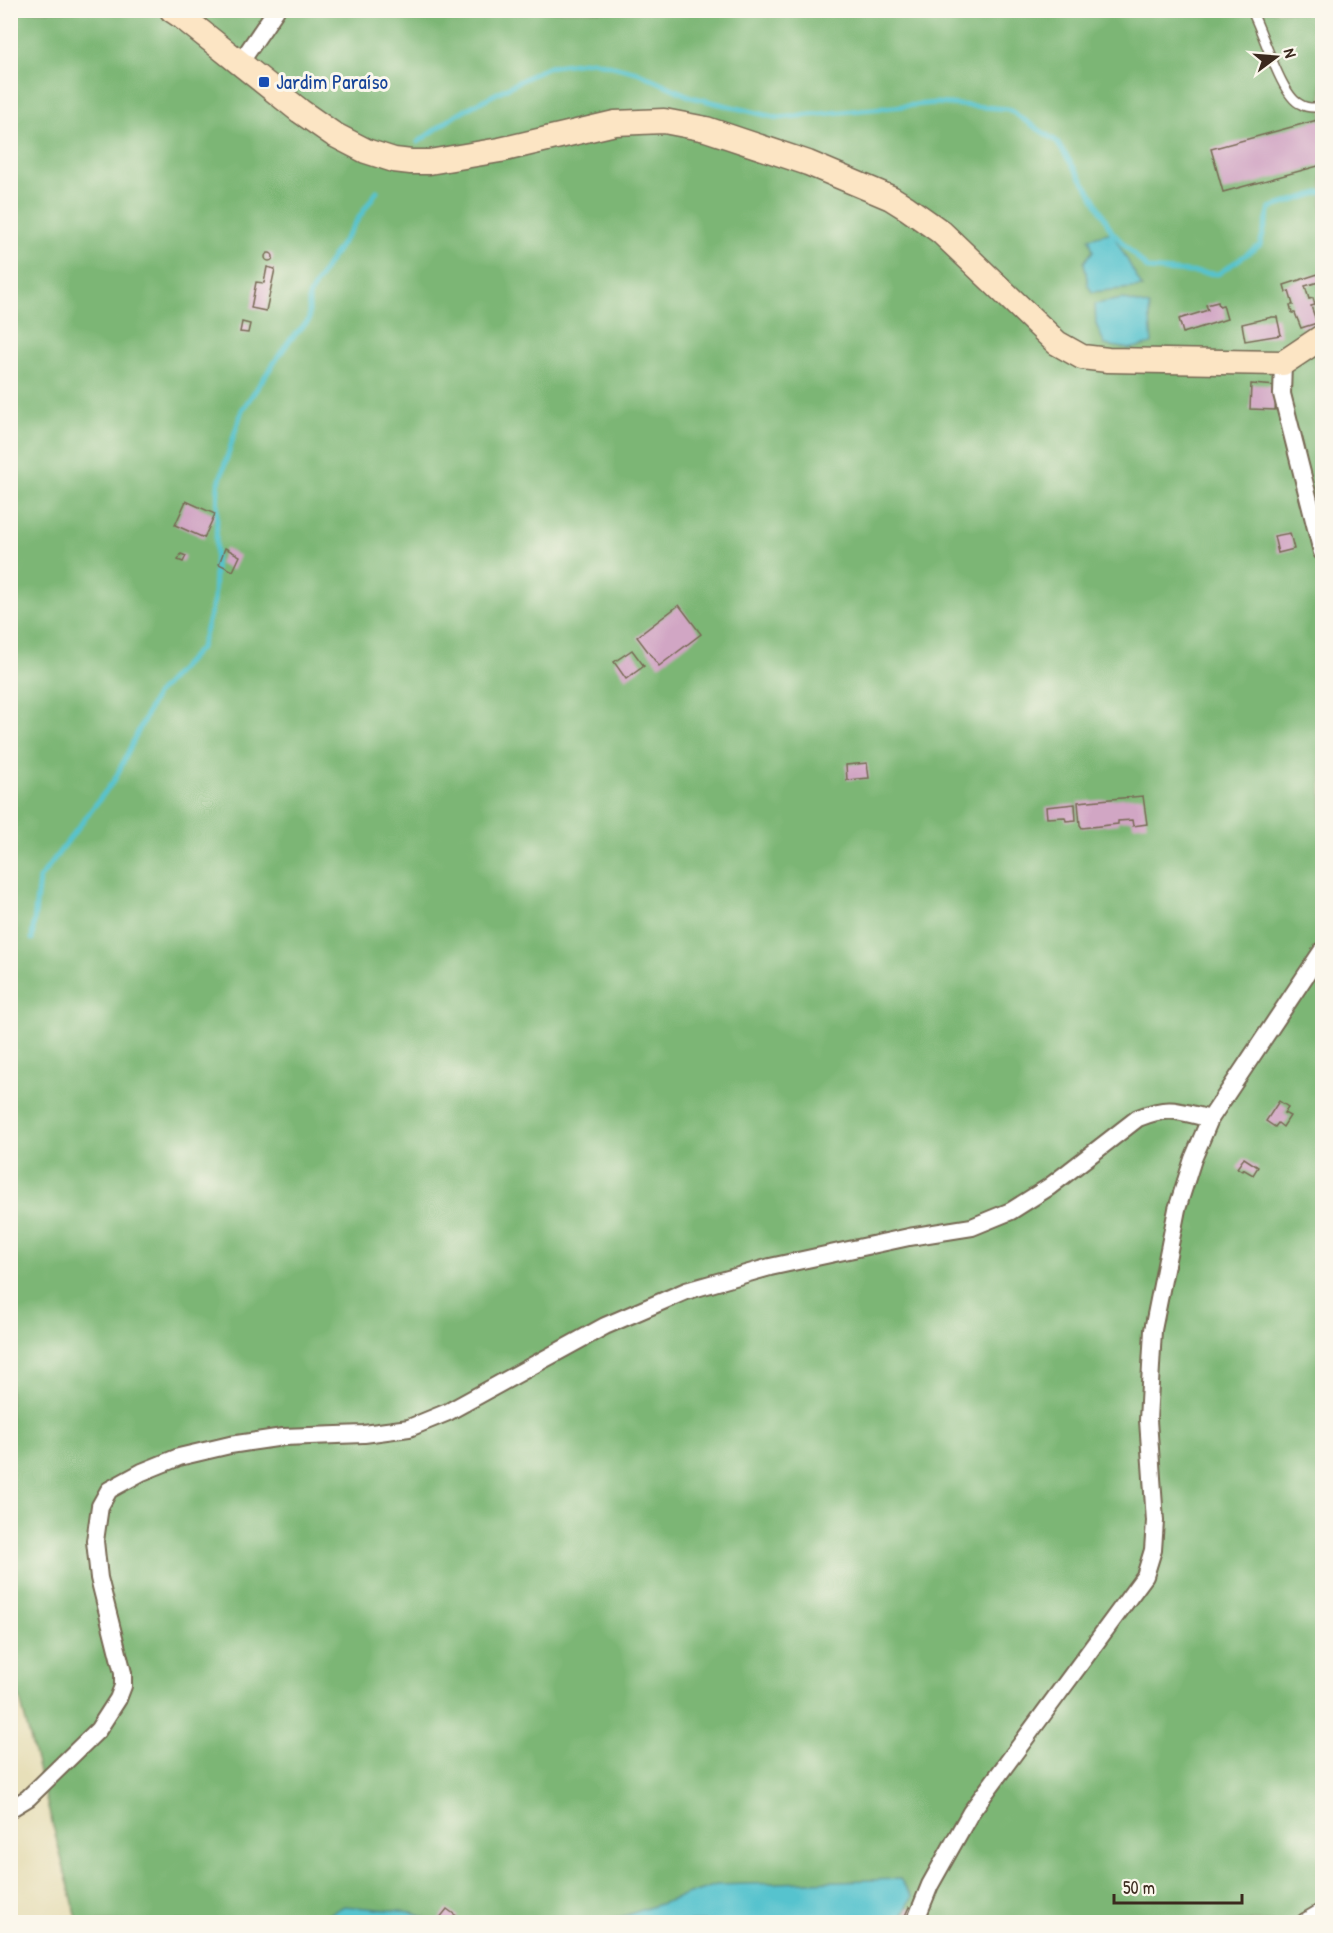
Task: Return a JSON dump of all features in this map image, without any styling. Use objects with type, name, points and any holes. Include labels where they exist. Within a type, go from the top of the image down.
[{"type":"main road","points":[[171,10],[181,15],[333,134],[366,151],[402,161],[429,162],[615,123],[664,120],[706,129],[808,163],[891,198],[941,232],[1048,336],[1082,357],[1108,360],[1283,363],[1323,336]]},
{"type":"street","points":[[240,63],[276,10]]},
{"type":"street","points":[[1283,363],[1282,394],[1323,552]]},
{"type":"street","points":[[915,1923],[930,1885],[971,1812],[1144,1576],[1153,1550],[1155,1521],[1148,1420],[1153,1330],[1177,1209],[1193,1159],[1210,1119],[1323,951]]},
{"type":"street","points":[[10,1809],[27,1798],[98,1730],[114,1706],[123,1686],[123,1672],[99,1578],[95,1541],[100,1506],[109,1490],[142,1472],[179,1457],[230,1445],[283,1437],[364,1434],[409,1428],[448,1412],[605,1326],[686,1291],[770,1266],[972,1227],[1011,1211],[1049,1186],[1138,1118],[1154,1111],[1171,1109],[1210,1119]]},
{"type":"street","points":[[1305,1923],[1323,1912]]},
{"type":"lane","points":[[1251,10],[1266,40],[1286,91],[1298,104],[1323,107]]},
{"type":"green space","points":[[10,11],[1322,11],[1322,1922],[78,1922],[10,1661]]},
{"type":"water","points":[[1112,232],[1142,287],[1092,292],[1088,285],[1084,262],[1093,251],[1089,238]]},
{"type":"water","points":[[1122,299],[1149,306],[1152,344],[1129,349],[1105,345],[1096,324],[1095,304]]},
{"type":"water","points":[[900,1879],[912,1897],[899,1922],[606,1922],[716,1885]]},
{"type":"water","points":[[344,1906],[412,1912],[434,1922],[314,1922]]},
{"type":"building","points":[[1321,119],[1322,165],[1223,192],[1211,149]]},
{"type":"building","points":[[269,253],[273,257],[269,261],[265,257]]},
{"type":"building","points":[[267,267],[275,269],[266,311],[251,308],[256,282],[264,283]]},
{"type":"building","points":[[1321,273],[1322,281],[1305,286],[1309,299],[1313,298],[1315,305],[1311,306],[1317,323],[1301,328],[1295,313],[1292,313],[1290,305],[1293,305],[1289,291],[1286,292],[1284,285]]},
{"type":"building","points":[[1218,302],[1219,306],[1223,305],[1227,319],[1183,333],[1179,319],[1208,310],[1206,305]]},
{"type":"building","points":[[1277,317],[1281,335],[1245,341],[1242,324]]},
{"type":"building","points":[[242,322],[250,324],[248,333],[240,332]]},
{"type":"building","points":[[1251,384],[1277,386],[1275,410],[1250,409]]},
{"type":"building","points":[[186,501],[215,514],[204,538],[175,525]]},
{"type":"building","points":[[1290,533],[1294,549],[1278,553],[1274,536]]},
{"type":"building","points":[[225,548],[240,556],[233,571],[219,564]]},
{"type":"building","points":[[181,554],[186,556],[183,562],[178,560]]},
{"type":"building","points":[[679,605],[701,634],[659,666],[637,637]]},
{"type":"building","points":[[632,650],[644,666],[626,679],[614,662]]},
{"type":"building","points":[[867,763],[869,778],[847,780],[846,765]]},
{"type":"building","points":[[1143,796],[1147,824],[1133,826],[1132,820],[1082,828],[1080,825],[1078,802]]},
{"type":"building","points":[[1075,804],[1076,820],[1066,821],[1065,817],[1047,818],[1046,807]]},
{"type":"building","points":[[1279,1101],[1288,1107],[1284,1113],[1290,1116],[1283,1127],[1278,1123],[1275,1127],[1266,1121]]},
{"type":"building","points":[[1244,1158],[1258,1167],[1253,1175],[1237,1168]]},
{"type":"building","points":[[909,1907],[916,1910],[909,1922],[903,1920]]},
{"type":"building","points":[[447,1909],[458,1917],[453,1922],[444,1922],[439,1919]]},
{"type":"waterway","points":[[418,142],[459,113],[547,67],[592,61],[637,72],[691,97],[778,118],[936,103],[1008,109],[1056,141],[1093,196],[1112,232],[1148,269],[1218,274],[1260,245],[1270,208],[1322,192]]},
{"type":"waterway","points":[[32,939],[39,879],[115,779],[156,695],[201,647],[214,600],[218,486],[242,410],[289,341],[309,320],[309,296],[377,191]]},
{"type":"place","name":"Jardim Paraíso","points":[[264,82]]}]
